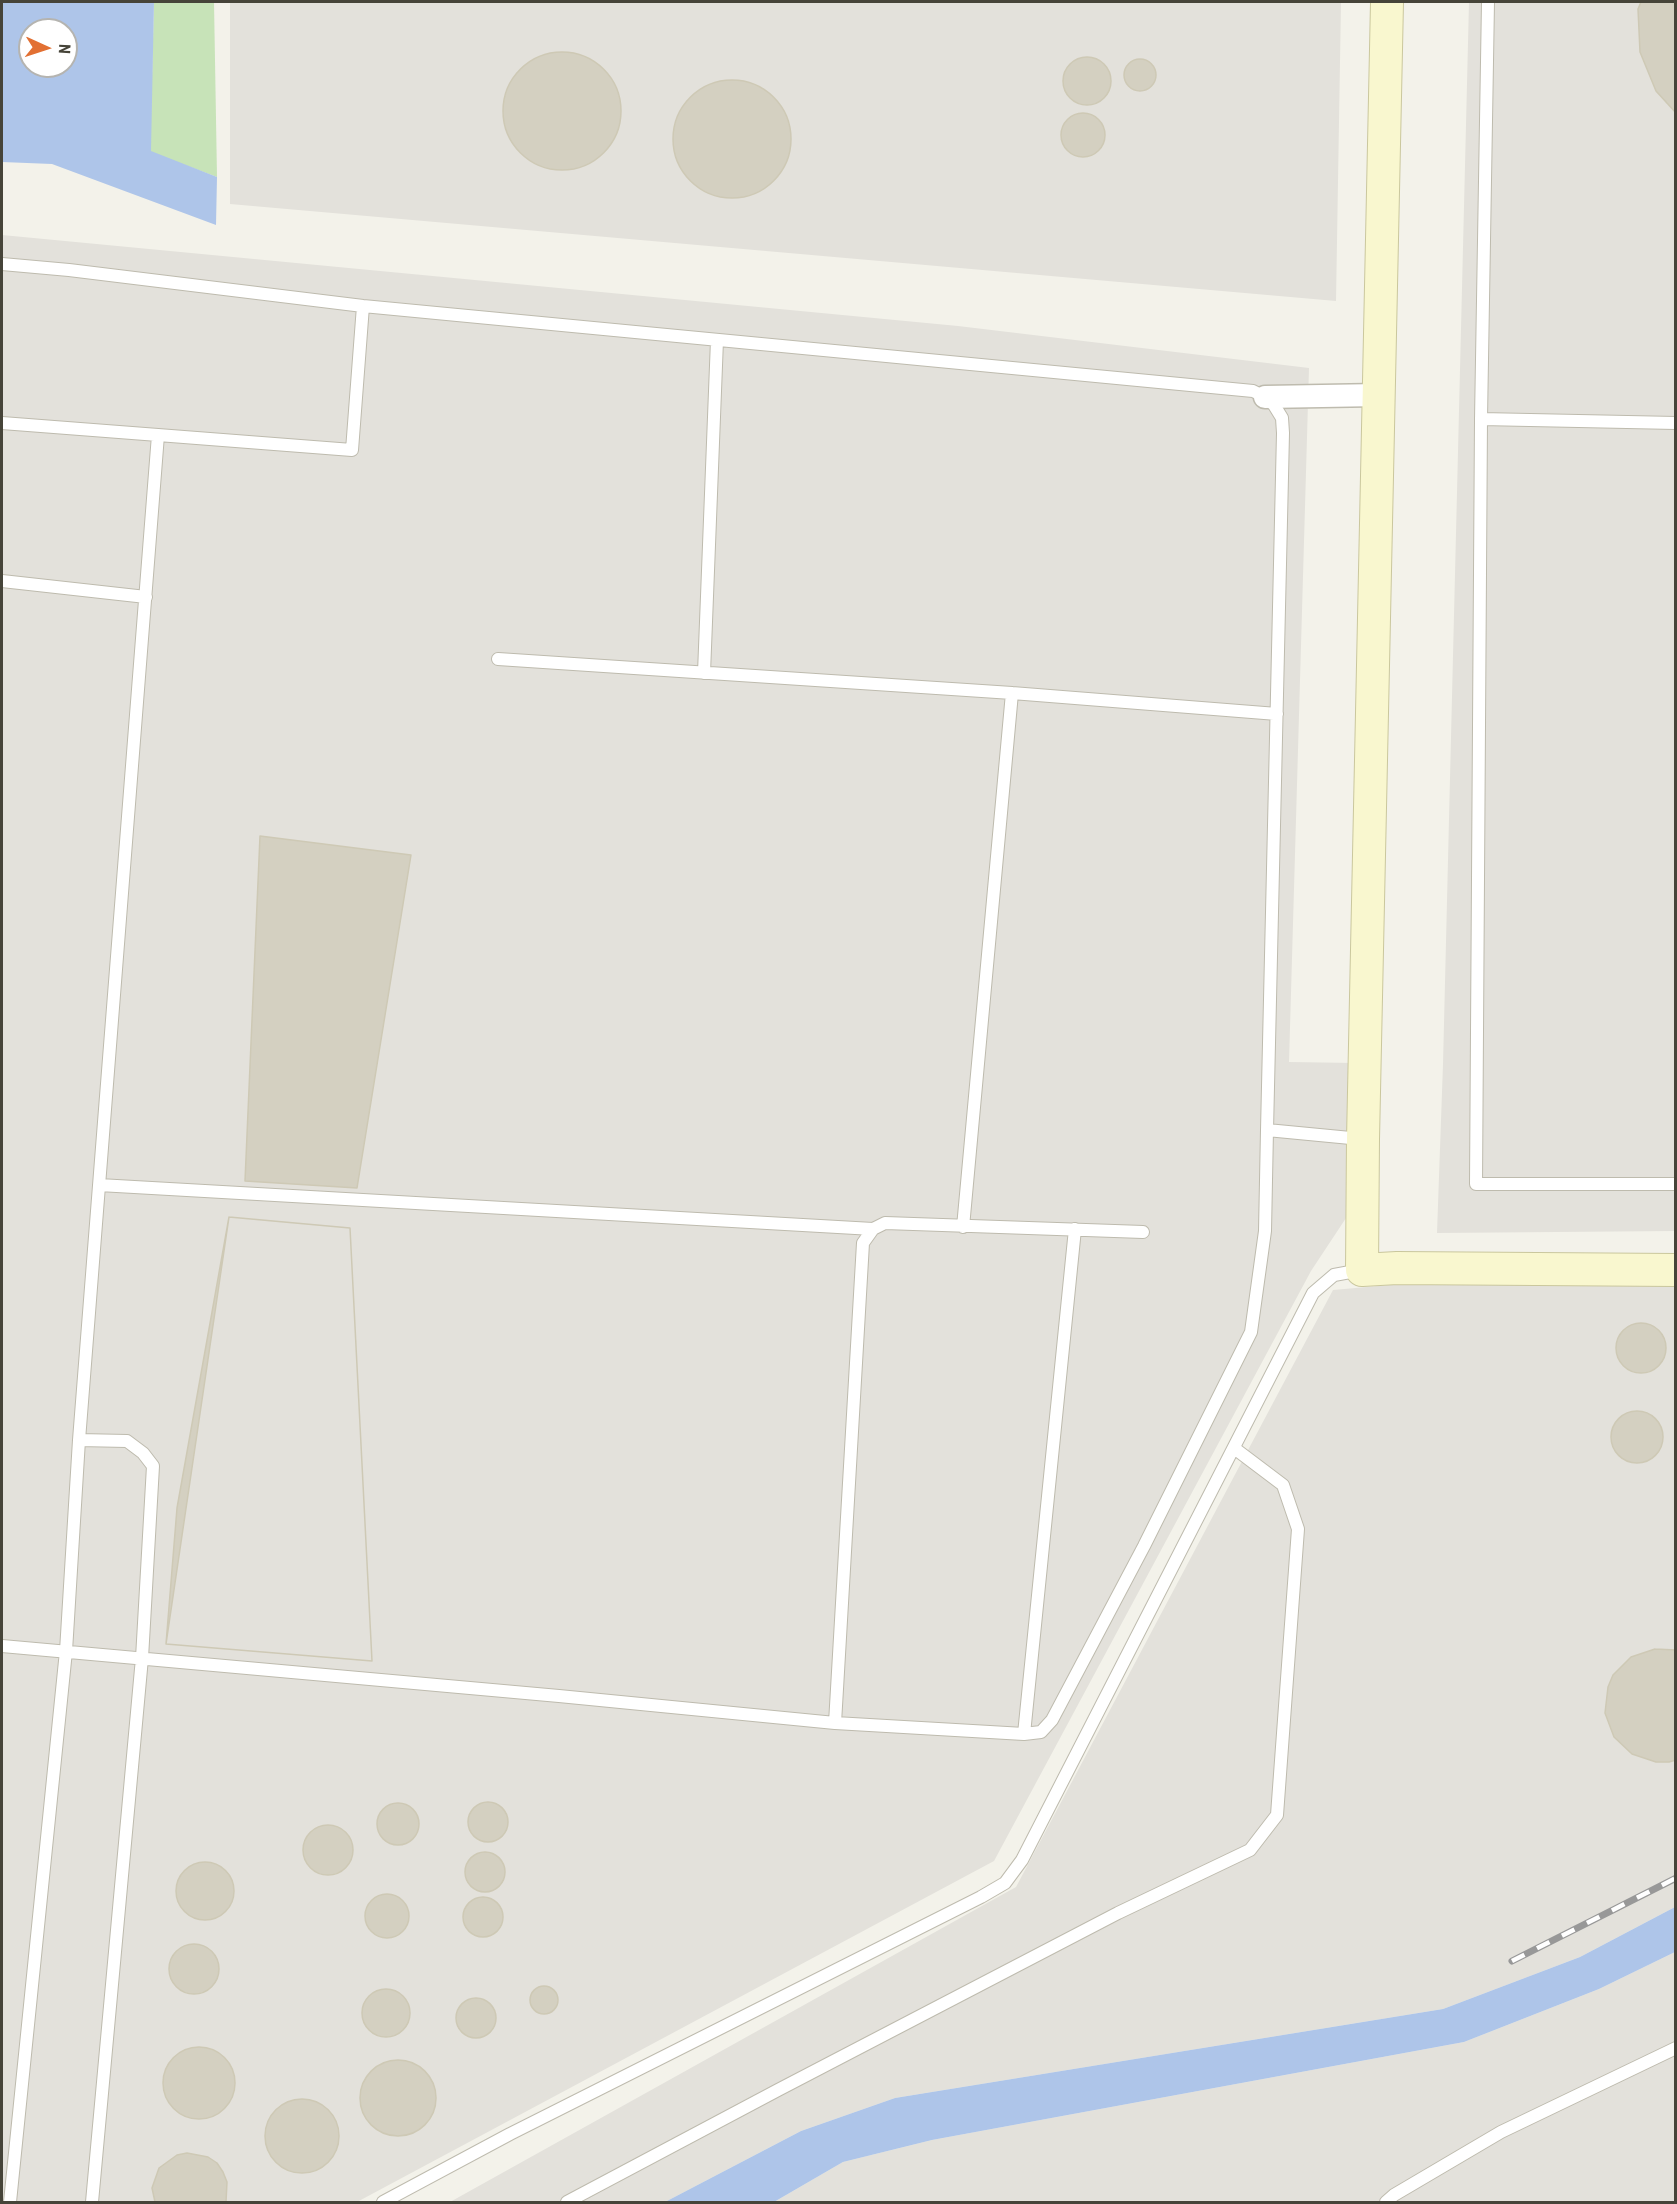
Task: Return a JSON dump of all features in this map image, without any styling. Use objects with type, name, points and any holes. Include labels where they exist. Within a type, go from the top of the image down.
[{"type":"street","points":[[1387,2],[1362,1270],[1397,1268],[1676,1270]]},
{"type":"street","points":[[1265,397],[1378,395]]},
{"type":"lane","points":[[1488,2],[1481,419],[1476,1184],[1676,1184]]},
{"type":"lane","points":[[2,270],[2,264],[81,271],[363,306],[1253,391],[1274,405],[1282,418],[1283,433],[1265,1231],[1251,1332],[1144,1546],[1052,1720],[1041,1732],[1024,1734],[835,1723],[2,1646]]},
{"type":"lane","points":[[2,423],[352,450],[363,306]]},
{"type":"lane","points":[[704,672],[717,340]]},
{"type":"lane","points":[[1481,419],[1676,423]]},
{"type":"lane","points":[[10,2202],[66,1652],[79,1440],[158,435]]},
{"type":"lane","points":[[2,580],[146,597]]},
{"type":"lane","points":[[498,659],[1012,693],[1276,714]]},
{"type":"lane","points":[[963,1227],[1012,693]]},
{"type":"lane","points":[[1267,1130],[1363,1139]]},
{"type":"lane","points":[[99,1185],[873,1229]]},
{"type":"lane","points":[[835,1723],[863,1243],[873,1229],[885,1223],[1143,1232]]},
{"type":"lane","points":[[1024,1734],[1075,1229]]},
{"type":"lane","points":[[383,2202],[510,2134],[1005,1883],[1022,1860],[1313,1293],[1335,1275],[1362,1270]]},
{"type":"lane","points":[[79,1440],[127,1441],[143,1453],[153,1466],[142,1658],[92,2202]]},
{"type":"lane","points":[[567,2202],[1086,1929],[1250,1850],[1277,1815],[1298,1528],[1283,1485],[1233,1448]]},
{"type":"lane","points":[[1386,2202],[1394,2195],[1501,2132],[1676,2048]]},
{"type":"shaded area","points":[[230,2],[1341,2],[1336,301],[230,204]]},
{"type":"shaded area","points":[[1469,2],[1675,2],[1675,1231],[1437,1233]]},
{"type":"shaded area","points":[[2,235],[958,326],[1309,368],[1289,1062],[1356,1063],[1348,1215],[1311,1271],[994,1861],[357,2202],[2,2202]]},
{"type":"shaded area","points":[[1435,1281],[1675,1285],[1675,1907],[1580,1957],[1443,2009],[895,2098],[801,2131],[665,2202],[450,2202],[1016,1887],[1333,1290]]},
{"type":"shaded area","points":[[1675,1952],[1675,2202],[774,2202],[843,2162],[932,2140],[1464,2042],[1599,1989]]},
{"type":"green space","points":[[154,2],[214,2],[217,177],[150,152]]},
{"type":"water","points":[[2,2],[154,2],[151,151],[217,177],[216,225],[52,164],[2,162]]},
{"type":"water","points":[[1675,1907],[1675,1952],[1599,1989],[1464,2042],[932,2140],[843,2162],[774,2202],[665,2202],[801,2131],[895,2098],[1443,2009],[1580,1957]]},
{"type":"building","points":[[1641,2],[1676,2],[1676,113],[1656,91],[1640,52],[1638,9]]},
{"type":"building","points":[[562,52],[584,57],[604,69],[616,89],[621,111],[616,133],[604,153],[584,165],[562,170],[540,165],[520,153],[508,133],[503,111],[508,89],[520,69],[540,57]]},
{"type":"building","points":[[1087,57],[1104,64],[1111,81],[1104,98],[1087,105],[1070,98],[1063,81],[1070,64]]},
{"type":"building","points":[[1140,59],[1151,64],[1156,75],[1151,86],[1140,91],[1129,86],[1124,75],[1129,64]]},
{"type":"building","points":[[732,80],[754,85],[774,97],[786,117],[791,139],[786,161],[774,181],[754,193],[732,198],[710,193],[690,181],[678,161],[673,139],[678,117],[690,97],[710,85]]},
{"type":"building","points":[[1083,113],[1099,119],[1105,135],[1099,151],[1083,157],[1067,151],[1061,135],[1067,119]]},
{"type":"building","points":[[260,836],[411,855],[357,1188],[245,1181]]},
{"type":"building","points":[[229,1217],[350,1228],[372,1661],[166,1644]]},
{"type":"building","points":[[229,1217],[350,1228],[372,1661],[166,1644],[177,1508]]},
{"type":"building","points":[[1646,1323],[1659,1330],[1665,1338],[1665,1358],[1659,1366],[1651,1372],[1636,1373],[1623,1366],[1617,1358],[1616,1343],[1623,1330],[1631,1324]]},
{"type":"building","points":[[1637,1411],[1647,1413],[1655,1419],[1661,1427],[1663,1437],[1661,1447],[1655,1455],[1647,1461],[1637,1463],[1627,1461],[1619,1455],[1613,1447],[1611,1437],[1613,1427],[1619,1419],[1627,1413]]},
{"type":"building","points":[[1655,1649],[1676,1650],[1676,1760],[1669,1762],[1656,1762],[1632,1754],[1614,1737],[1605,1713],[1608,1687],[1613,1675],[1631,1657]]},
{"type":"building","points":[[488,1802],[502,1808],[508,1822],[502,1836],[488,1842],[474,1836],[468,1822],[474,1808]]},
{"type":"building","points":[[398,1803],[413,1809],[419,1824],[413,1839],[398,1845],[383,1839],[377,1824],[383,1809]]},
{"type":"building","points":[[323,1825],[333,1825],[346,1832],[353,1845],[353,1855],[346,1868],[333,1875],[323,1875],[314,1871],[307,1864],[303,1855],[303,1845],[307,1836],[314,1829]]},
{"type":"building","points":[[485,1852],[499,1858],[505,1872],[499,1886],[485,1892],[471,1886],[465,1872],[471,1858]]},
{"type":"building","points":[[205,1862],[216,1864],[229,1875],[234,1891],[232,1902],[221,1915],[205,1920],[194,1918],[181,1907],[176,1891],[178,1880],[189,1867]]},
{"type":"building","points":[[387,1894],[402,1901],[409,1916],[402,1931],[387,1938],[372,1931],[365,1916],[372,1901]]},
{"type":"building","points":[[483,1897],[497,1903],[503,1917],[497,1931],[483,1937],[469,1931],[463,1917],[469,1903]]},
{"type":"building","points":[[189,1944],[199,1944],[212,1951],[219,1964],[219,1974],[212,1987],[199,1994],[189,1994],[180,1990],[173,1983],[169,1974],[169,1964],[173,1955],[180,1948]]},
{"type":"building","points":[[544,1986],[554,1990],[558,2000],[554,2010],[544,2014],[534,2010],[530,2000],[534,1990]]},
{"type":"building","points":[[381,1989],[391,1989],[403,1996],[410,2008],[410,2018],[403,2030],[391,2037],[381,2037],[366,2026],[362,2018],[362,2008],[373,1993]]},
{"type":"building","points":[[476,1998],[490,2004],[496,2018],[490,2032],[476,2038],[462,2032],[456,2018],[462,2004]]},
{"type":"building","points":[[206,2047],[225,2057],[233,2069],[235,2083],[233,2097],[225,2109],[213,2117],[192,2119],[173,2109],[165,2097],[163,2076],[173,2057],[185,2049]]},
{"type":"building","points":[[398,2060],[413,2063],[425,2071],[433,2083],[436,2098],[433,2113],[425,2125],[413,2133],[398,2136],[383,2133],[371,2125],[363,2113],[360,2098],[363,2083],[371,2071],[383,2063]]},
{"type":"building","points":[[295,2099],[309,2099],[323,2105],[333,2115],[339,2129],[337,2150],[323,2167],[309,2173],[295,2173],[281,2167],[271,2157],[265,2143],[265,2129],[271,2115],[281,2105]]},
{"type":"building","points":[[187,2153],[208,2157],[217,2163],[227,2182],[226,2202],[155,2202],[152,2188],[159,2168],[177,2155]]},
{"type":"railway","points":[[1512,1961],[1676,1878]]}]
